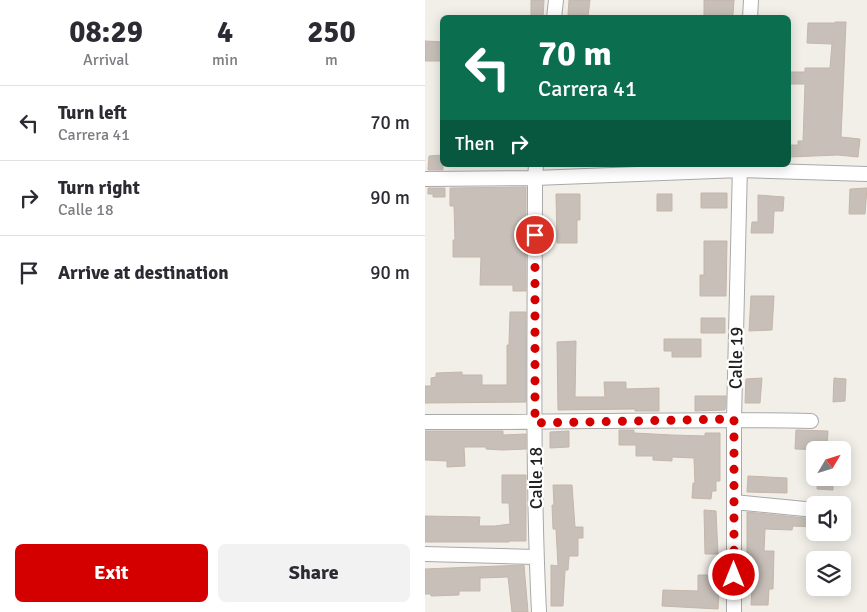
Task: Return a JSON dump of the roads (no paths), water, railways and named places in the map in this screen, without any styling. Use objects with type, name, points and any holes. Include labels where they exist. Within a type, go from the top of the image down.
[{"type":"street","points":[[554,15],[556,0]]},
{"type":"street","points":[[750,15],[751,0]]},
{"type":"street","points":[[425,179],[535,172],[740,167],[867,174]]},
{"type":"street","name":"Calle 19","points":[[734,612],[734,419],[740,167]]},
{"type":"street","name":"Calle 18","points":[[535,172],[536,557],[539,612]]},
{"type":"street","points":[[425,422],[535,423],[734,419],[811,421]]},
{"type":"street","points":[[734,502],[806,509]]},
{"type":"street","points":[[425,554],[536,557]]}]
